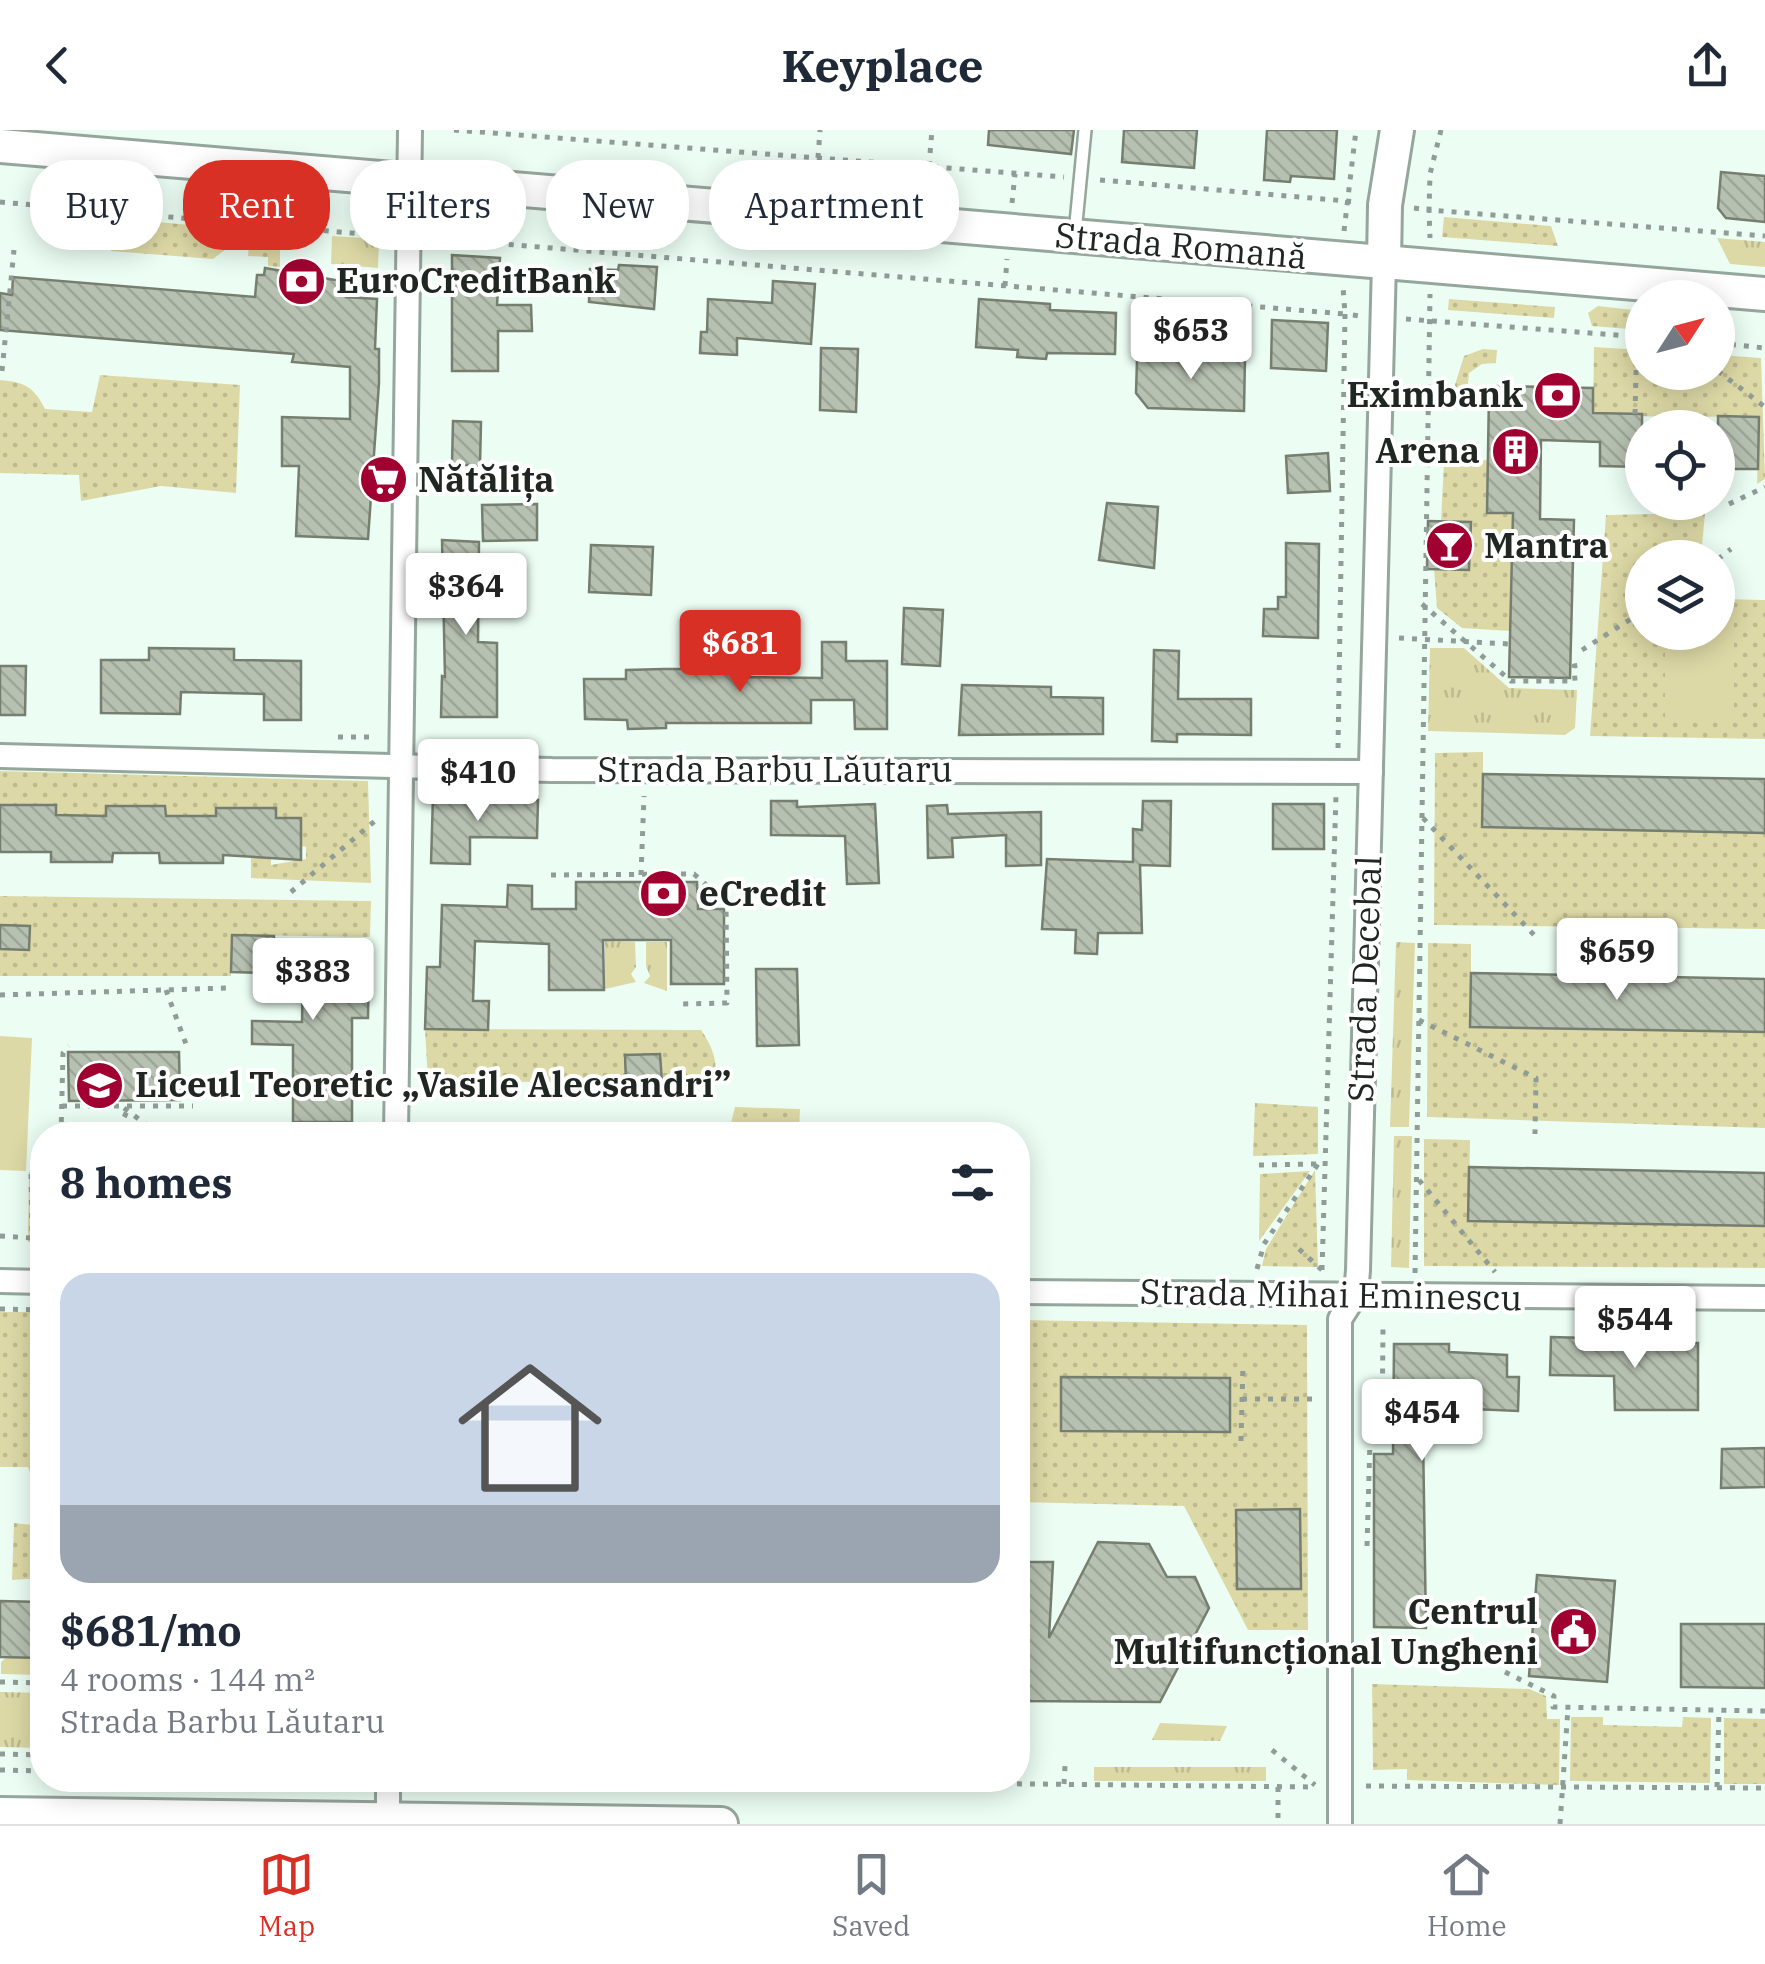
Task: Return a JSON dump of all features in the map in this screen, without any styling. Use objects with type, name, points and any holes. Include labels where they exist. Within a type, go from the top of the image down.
[{"type":"main road","name":"Strada Decebal","points":[[1384,262],[1384,205],[1396,130]]},
{"type":"main road","name":"Strada Romană","points":[[0,146],[350,175]]},
{"type":"main road","name":"Strada Romană","points":[[526,190],[1765,294]]},
{"type":"main road","points":[[0,1814],[721,1824]]},
{"type":"street","points":[[409,160],[410,130]]},
{"type":"street","points":[[396,1122],[406,250]]},
{"type":"street","name":"Strada Decebal","points":[[1340,1824],[1328,1787],[1340,1319],[1356,1294],[1384,262]]},
{"type":"street","name":"Strada Barbu Lăutaru","points":[[0,756],[400,767],[1371,772]]},
{"type":"street","points":[[0,1281],[30,1282]]},
{"type":"street","name":"Strada Mihai Eminescu","points":[[1030,1292],[1765,1298]]},
{"type":"street","points":[[388,1792],[388,1822]]},
{"type":"lane","points":[[1075,237],[1086,130]]},
{"type":"path","points":[[454,130],[846,160]]},
{"type":"path","points":[[818,158],[820,130]]},
{"type":"path","points":[[930,160],[932,130]]},
{"type":"path","points":[[526,246],[1345,314],[1342,258],[1356,130]]},
{"type":"path","points":[[1415,1296],[1429,210],[1430,174],[1441,130]]},
{"type":"path","points":[[959,168],[1765,236]]},
{"type":"path","points":[[0,202],[350,231]]},
{"type":"path","points":[[2,370],[14,250]]},
{"type":"path","points":[[1430,320],[1625,335]]},
{"type":"path","points":[[1735,345],[1765,348]]},
{"type":"path","points":[[1735,384],[1765,407]]},
{"type":"path","points":[[1735,501],[1765,486]]},
{"type":"path","points":[[1422,604],[1512,682],[1575,681],[1574,666],[1582,666]]},
{"type":"path","points":[[1582,650],[1625,623]]},
{"type":"path","points":[[1398,638],[1510,644]]},
{"type":"path","points":[[641,875],[644,796]]},
{"type":"path","points":[[290,892],[378,818]]},
{"type":"path","points":[[1423,818],[1537,938]]},
{"type":"path","points":[[552,875],[694,874],[726,903],[727,1003],[680,1004]]},
{"type":"path","points":[[0,995],[228,988]]},
{"type":"path","points":[[166,990],[186,1044]]},
{"type":"path","points":[[1419,1020],[1536,1078],[1535,1134]]},
{"type":"path","points":[[61,1122],[62,1053],[69,1046]]},
{"type":"path","points":[[62,1106],[193,1106]]},
{"type":"path","points":[[123,1122],[124,1108]]},
{"type":"path","points":[[124,1108],[143,1122]]},
{"type":"path","points":[[1257,1270],[1264,1244],[1321,1164],[1259,1165]]},
{"type":"path","points":[[1417,1178],[1495,1272]]},
{"type":"path","points":[[0,1236],[30,1238]]},
{"type":"path","points":[[1299,1248],[1322,1270]]},
{"type":"path","points":[[0,1309],[30,1310]]},
{"type":"path","points":[[1367,1558],[1370,1440],[1382,1437],[1383,1328]]},
{"type":"path","points":[[1241,1441],[1243,1364]]},
{"type":"path","points":[[1242,1399],[1317,1399]]},
{"type":"path","points":[[1505,1672],[1554,1696],[1553,1707],[1765,1711]]},
{"type":"path","points":[[0,1682],[30,1683]]},
{"type":"path","points":[[1560,1824],[1568,1708]]},
{"type":"path","points":[[1717,1788],[1719,1710]]},
{"type":"path","points":[[1272,1750],[1328,1787]]},
{"type":"path","points":[[0,1754],[30,1755]]},
{"type":"path","points":[[1064,1784],[1065,1766]]},
{"type":"path","points":[[1366,1768],[1367,1802]]},
{"type":"path","points":[[0,1770],[30,1771]]},
{"type":"path","points":[[1030,1783],[1563,1790],[1765,1788]]},
{"type":"path","points":[[1278,1787],[1278,1824]]},
{"type":"green space","points":[[1444,217],[1551,226],[1558,246],[1442,237]]},
{"type":"green space","points":[[163,223],[183,224],[183,250],[225,250],[213,259],[111,251],[163,250]]},
{"type":"green space","points":[[332,236],[350,237],[350,250],[379,250],[378,268],[331,264]]},
{"type":"green space","points":[[1717,238],[1765,242],[1765,267],[1730,264]]},
{"type":"green space","points":[[248,250],[280,250],[280,267],[268,266],[268,257],[248,256]]},
{"type":"green space","points":[[1449,299],[1555,307],[1554,318],[1448,310]]},
{"type":"green space","points":[[1598,306],[1625,309],[1625,329],[1592,326],[1588,313]]},
{"type":"green space","points":[[1594,347],[1625,349],[1625,390],[1735,390],[1735,356],[1761,358],[1765,479],[1757,484],[1759,417],[1735,417],[1735,410],[1625,410],[1625,416],[1593,416]]},
{"type":"green space","points":[[1483,349],[1497,350],[1496,363],[1482,364],[1469,373],[1467,393],[1453,391],[1464,356]]},
{"type":"green space","points":[[100,375],[240,385],[236,493],[161,486],[81,501],[79,475],[0,473],[0,380],[28,387],[45,409],[92,412]]},
{"type":"green space","points":[[1488,460],[1488,512],[1513,513],[1510,631],[1462,628],[1437,608],[1434,569],[1469,570],[1471,523],[1441,521],[1444,462]]},
{"type":"green space","points":[[1606,515],[1625,515],[1625,520],[1704,520],[1703,540],[1625,540],[1625,650],[1735,650],[1735,599],[1765,600],[1765,739],[1590,736]]},
{"type":"green space","points":[[1430,648],[1464,648],[1509,688],[1577,690],[1575,728],[1565,735],[1428,731]]},
{"type":"green space","points":[[1665,650],[1734,650],[1734,718],[1665,717]]},
{"type":"green space","points":[[1483,752],[1483,827],[1765,833],[1765,929],[1434,925],[1435,753]]},
{"type":"green space","points":[[0,771],[368,781],[371,883],[251,878],[251,855],[271,855],[271,865],[306,859],[306,847],[301,846],[301,818],[276,818],[276,808],[217,808],[216,816],[166,816],[165,807],[106,816],[56,815],[56,805],[0,805]]},
{"type":"green space","points":[[0,896],[371,901],[370,937],[232,935],[231,976],[0,976]]},
{"type":"green space","points":[[605,941],[635,942],[636,967],[631,974],[636,982],[605,989]]},
{"type":"green space","points":[[646,942],[667,942],[667,991],[644,983],[650,976]]},
{"type":"green space","points":[[1396,942],[1415,943],[1409,1127],[1390,1127]]},
{"type":"green space","points":[[1428,943],[1471,944],[1471,1027],[1765,1032],[1765,1128],[1427,1117]]},
{"type":"green space","points":[[425,1029],[701,1030],[714,1056],[715,1078],[712,1085],[428,1080]]},
{"type":"green space","points":[[0,1036],[32,1038],[26,1171],[0,1170]]},
{"type":"green space","points":[[1255,1103],[1318,1107],[1318,1154],[1253,1156]]},
{"type":"green space","points":[[735,1107],[800,1109],[800,1122],[731,1122]]},
{"type":"green space","points":[[1394,1136],[1412,1136],[1409,1268],[1391,1267]]},
{"type":"green space","points":[[1424,1139],[1470,1140],[1469,1221],[1765,1226],[1765,1268],[1424,1266]]},
{"type":"green space","points":[[1315,1170],[1318,1267],[1262,1266],[1266,1249]]},
{"type":"green space","points":[[1310,1171],[1259,1241],[1260,1174]]},
{"type":"green space","points":[[29,1172],[30,1172],[30,1242]]},
{"type":"green space","points":[[0,1312],[30,1312],[30,1472],[28,1467],[0,1467]]},
{"type":"green space","points":[[1030,1320],[1307,1325],[1308,1630],[1248,1630],[1184,1506],[1030,1502]]},
{"type":"green space","points":[[14,1523],[30,1525],[30,1579],[12,1580]]},
{"type":"green space","points":[[7,1657],[30,1658],[30,1675],[1,1674],[1,1662]]},
{"type":"green space","points":[[1372,1684],[1529,1689],[1546,1696],[1547,1719],[1560,1719],[1559,1785],[1407,1780],[1407,1769],[1373,1770]]},
{"type":"green space","points":[[0,1692],[30,1693],[30,1748],[0,1747]]},
{"type":"green space","points":[[1571,1717],[1603,1717],[1603,1725],[1682,1727],[1683,1717],[1711,1718],[1710,1783],[1570,1781]]},
{"type":"green space","points":[[1724,1718],[1765,1719],[1765,1784],[1724,1784]]},
{"type":"green space","points":[[1160,1723],[1227,1726],[1220,1741],[1152,1740]]},
{"type":"green space","points":[[1094,1767],[1266,1767],[1266,1781],[1094,1781]]},
{"type":"building","points":[[989,130],[1074,130],[1071,154],[988,145]]},
{"type":"building","points":[[1124,130],[1197,130],[1194,168],[1122,162]]},
{"type":"building","points":[[1267,130],[1337,130],[1334,179],[1291,176],[1290,182],[1264,180]]},
{"type":"building","points":[[1721,172],[1765,176],[1765,222],[1726,218],[1718,208]]},
{"type":"building","points":[[452,255],[500,258],[497,305],[531,305],[532,331],[498,331],[498,371],[452,371]]},
{"type":"building","points":[[619,265],[657,267],[654,309],[589,302],[590,269],[618,270]]},
{"type":"building","points":[[265,268],[347,282],[346,297],[377,299],[375,349],[379,349],[379,383],[368,539],[296,536],[299,466],[282,466],[282,417],[350,419],[350,367],[292,362],[294,354],[0,330],[0,293],[12,295],[13,277],[255,297],[257,275],[264,275]]},
{"type":"building","points":[[773,281],[815,284],[811,344],[737,338],[737,355],[700,353],[701,332],[707,332],[708,299],[772,303]]},
{"type":"building","points":[[979,299],[1050,304],[1050,310],[1116,313],[1115,354],[1047,353],[1046,359],[1017,357],[1018,350],[976,347]]},
{"type":"building","points":[[1272,320],[1328,323],[1326,371],[1271,368]]},
{"type":"building","points":[[821,348],[858,349],[856,412],[820,410]]},
{"type":"building","points":[[1155,349],[1180,350],[1184,356],[1245,358],[1244,411],[1148,408],[1136,393],[1137,360]]},
{"type":"building","points":[[1497,386],[1593,388],[1593,413],[1625,414],[1625,467],[1600,466],[1600,442],[1541,440],[1540,519],[1574,520],[1570,678],[1509,677],[1513,513],[1487,513],[1489,393]]},
{"type":"building","points":[[1735,416],[1759,417],[1758,469],[1735,469]]},
{"type":"building","points":[[453,421],[481,422],[480,466],[452,464]]},
{"type":"building","points":[[1328,453],[1330,491],[1288,493],[1286,456]]},
{"type":"building","points":[[1107,503],[1158,507],[1154,568],[1099,560]]},
{"type":"building","points":[[537,504],[537,540],[483,541],[482,505]]},
{"type":"building","name":"Mantra","points":[[1428,521],[1471,522],[1469,570],[1427,569]]},
{"type":"building","points":[[442,540],[479,542],[478,642],[497,643],[497,717],[441,717],[442,676],[445,677]]},
{"type":"building","points":[[1286,543],[1319,544],[1318,638],[1263,636],[1264,609],[1278,609],[1278,597],[1286,597]]},
{"type":"building","points":[[591,545],[653,547],[651,595],[589,592]]},
{"type":"building","points":[[904,608],[943,610],[940,666],[902,664]]},
{"type":"building","points":[[822,642],[846,642],[846,661],[887,661],[887,729],[855,729],[854,700],[811,700],[811,723],[666,723],[666,728],[628,729],[627,720],[585,719],[584,679],[626,679],[626,670],[664,669],[735,669],[735,677],[822,678]]},
{"type":"building","points":[[149,648],[234,649],[234,660],[301,661],[301,720],[264,720],[264,694],[181,692],[180,714],[101,713],[101,660],[149,660]]},
{"type":"building","points":[[1154,650],[1179,651],[1178,699],[1251,699],[1251,735],[1177,734],[1177,742],[1152,741]]},
{"type":"building","points":[[0,666],[26,666],[25,715],[0,715]]},
{"type":"building","points":[[962,685],[1051,687],[1051,697],[1103,698],[1103,734],[959,735]]},
{"type":"building","points":[[1483,774],[1765,779],[1765,833],[1482,827]]},
{"type":"building","points":[[433,796],[538,800],[537,838],[470,837],[470,864],[431,863]]},
{"type":"building","points":[[771,801],[797,801],[797,807],[875,804],[879,883],[847,884],[845,836],[771,835]]},
{"type":"building","points":[[1143,801],[1171,801],[1170,866],[1140,865],[1142,933],[1098,933],[1097,954],[1075,953],[1076,930],[1042,929],[1047,859],[1133,862],[1133,829],[1142,830]]},
{"type":"building","points":[[1273,804],[1324,804],[1324,849],[1273,849]]},
{"type":"building","points":[[0,805],[56,805],[56,815],[106,816],[106,806],[165,806],[166,816],[216,816],[216,808],[276,808],[276,818],[301,818],[301,860],[223,855],[223,863],[160,863],[159,853],[113,853],[112,862],[51,862],[51,852],[0,852]]},
{"type":"building","points":[[947,805],[948,814],[1041,812],[1041,865],[1006,866],[1006,835],[952,838],[953,857],[928,858],[927,806]]},
{"type":"building","points":[[576,882],[697,882],[698,909],[724,909],[724,984],[671,984],[671,940],[603,940],[604,990],[549,990],[549,944],[475,941],[473,1001],[489,1001],[488,1030],[425,1029],[427,967],[440,967],[442,905],[507,907],[508,885],[532,886],[532,909],[576,909]]},
{"type":"building","points":[[0,925],[30,926],[29,950],[0,949]]},
{"type":"building","points":[[232,935],[274,936],[273,952],[369,954],[368,1018],[352,1018],[352,1122],[293,1122],[293,1045],[252,1044],[252,1021],[302,1022],[303,974],[231,972]]},
{"type":"building","points":[[756,969],[797,969],[799,1045],[757,1046]]},
{"type":"building","points":[[1471,973],[1765,979],[1765,1032],[1470,1027]]},
{"type":"building","points":[[68,1052],[179,1052],[180,1100],[69,1101]]},
{"type":"building","points":[[660,1054],[662,1083],[626,1084],[625,1055]]},
{"type":"building","points":[[1469,1167],[1765,1173],[1765,1226],[1468,1221]]},
{"type":"building","points":[[1551,1337],[1587,1338],[1587,1343],[1698,1343],[1698,1410],[1615,1410],[1614,1376],[1550,1375]]},
{"type":"building","points":[[1394,1344],[1449,1344],[1449,1352],[1507,1355],[1507,1377],[1519,1377],[1518,1411],[1449,1408],[1449,1435],[1423,1435],[1426,1628],[1374,1627],[1374,1454],[1393,1454]]},
{"type":"building","points":[[1061,1377],[1230,1378],[1230,1432],[1061,1431]]},
{"type":"building","points":[[1765,1448],[1765,1487],[1721,1488],[1722,1449]]},
{"type":"building","points":[[1300,1509],[1301,1589],[1237,1589],[1236,1510]]},
{"type":"building","points":[[1098,1542],[1149,1544],[1167,1577],[1195,1577],[1209,1608],[1160,1702],[1030,1701],[1030,1562],[1053,1562],[1049,1638]]},
{"type":"building","points":[[1537,1575],[1615,1581],[1607,1682],[1529,1676]]},
{"type":"building","points":[[0,1601],[30,1602],[30,1658],[0,1657]]},
{"type":"building","points":[[1681,1624],[1765,1624],[1765,1688],[1681,1687]]},
{"type":"place","name":"EuroCreditBank","points":[[301,281]]},
{"type":"place","name":"Eximbank","points":[[1558,395]]},
{"type":"place","name":"Arena","points":[[1515,451]]},
{"type":"place","name":"Nătălița","points":[[383,480]]},
{"type":"place","name":"Mantra","points":[[1449,546]]},
{"type":"place","name":"eCredit","points":[[664,894]]},
{"type":"place","name":"Liceul Teoretic „Vasile Alecsandri”","points":[[100,1085]]},
{"type":"place","name":"Centrul Multifuncțional Ungheni","points":[[1573,1632]]}]
